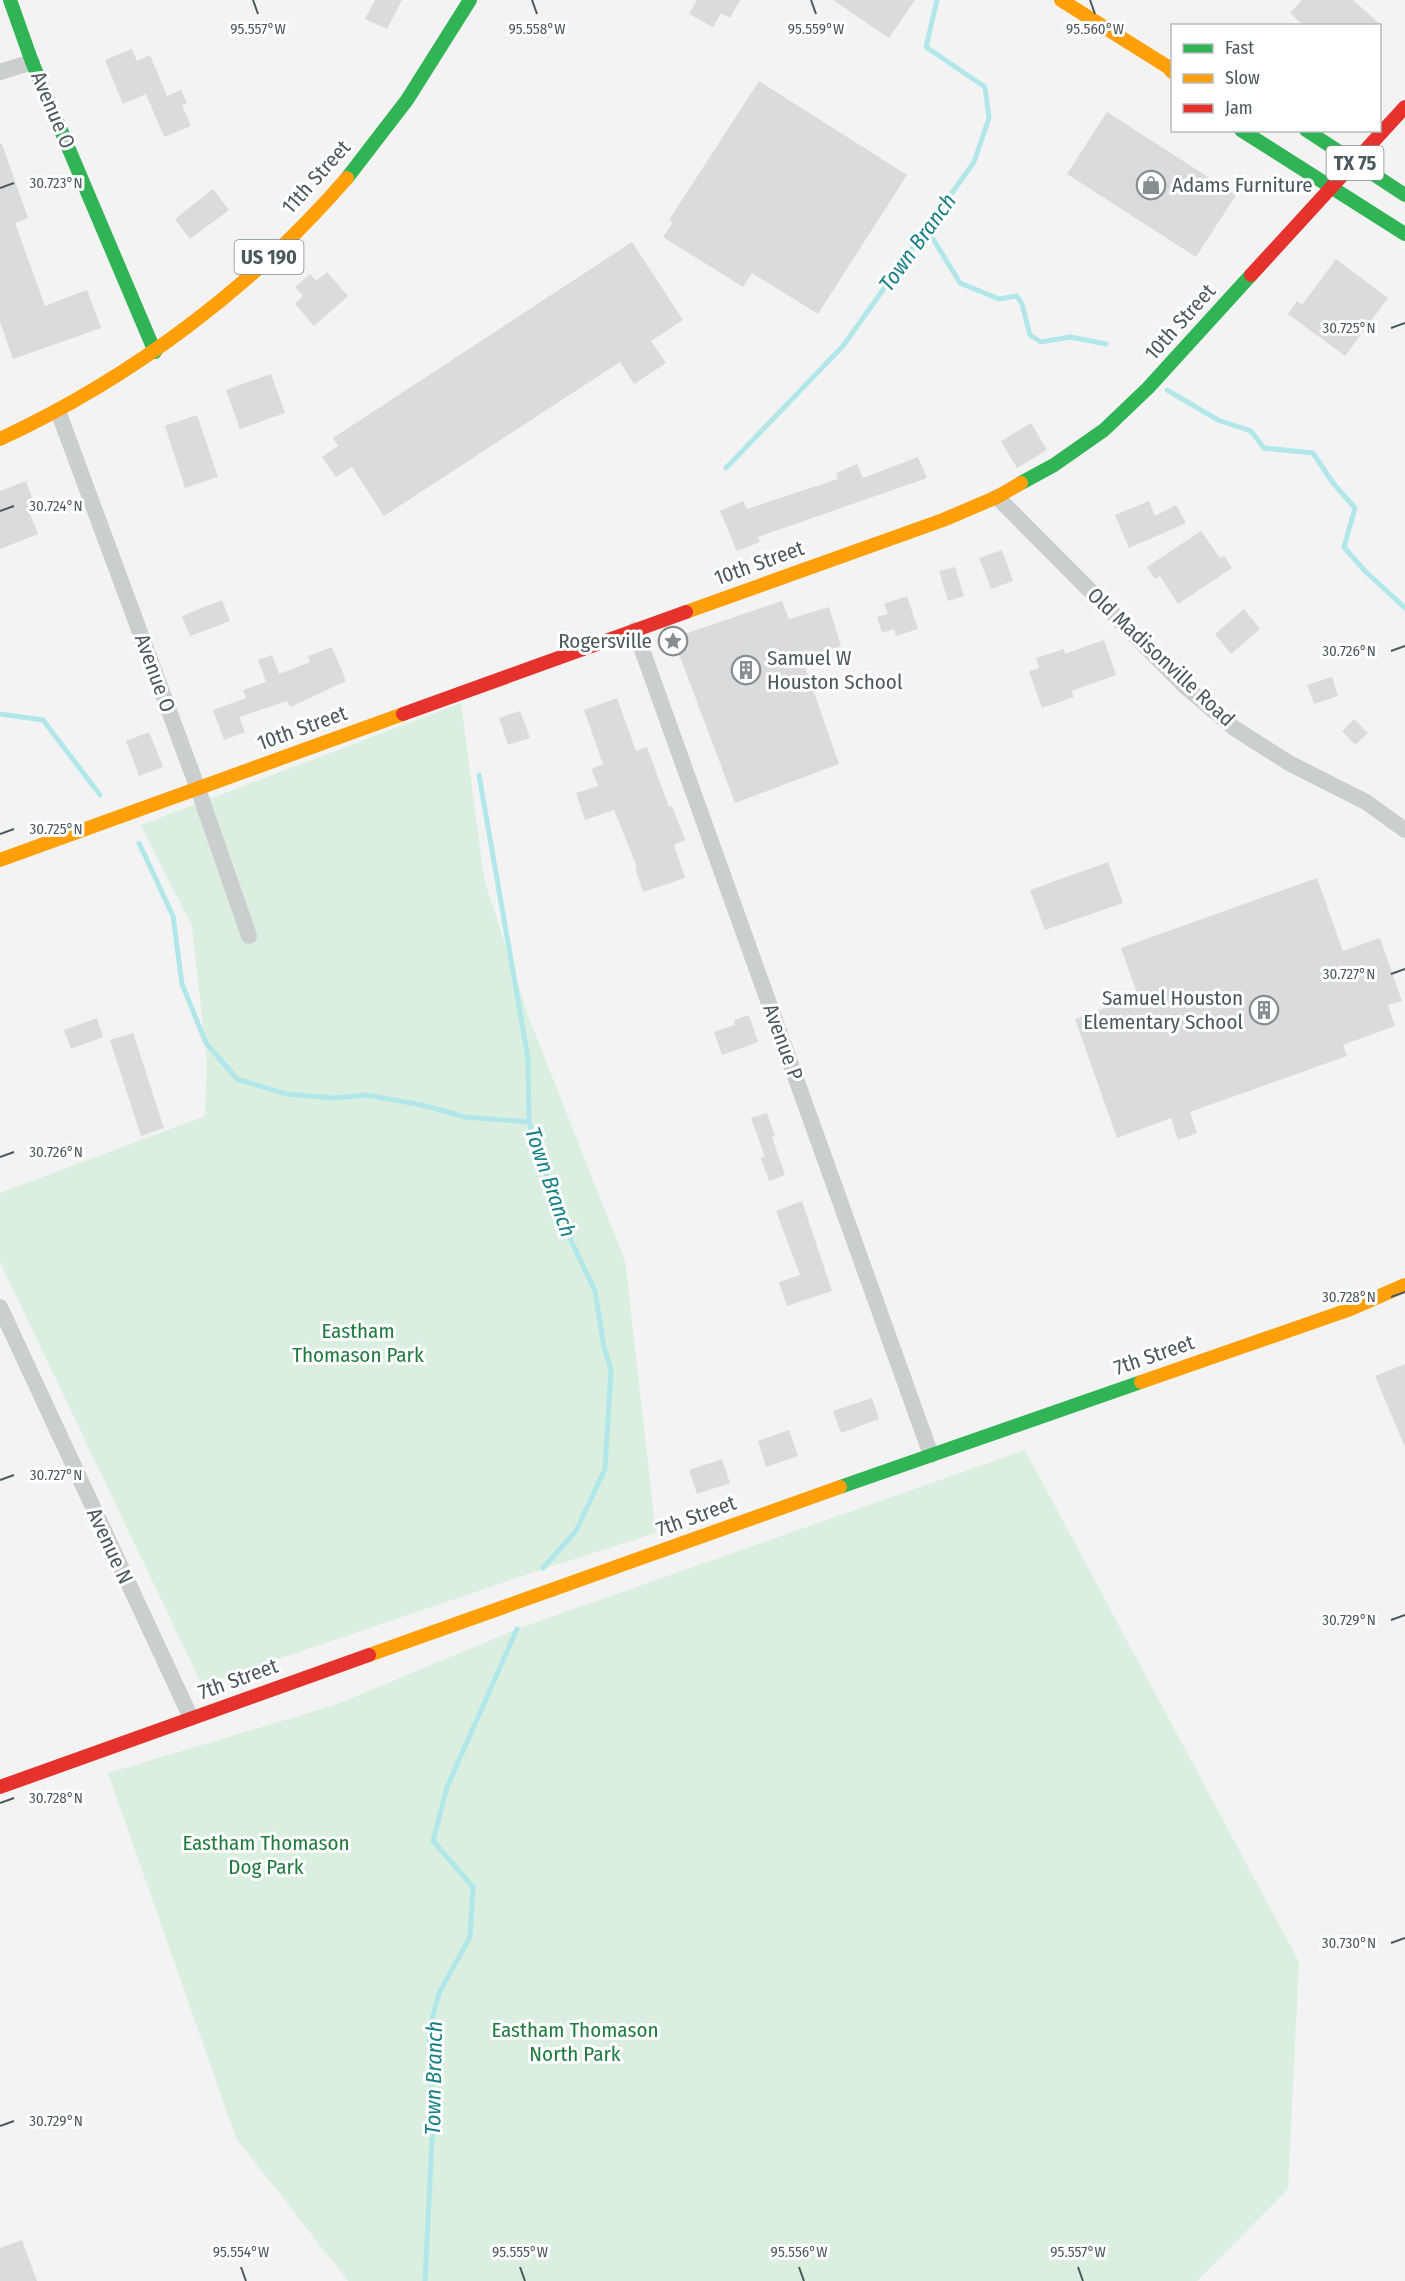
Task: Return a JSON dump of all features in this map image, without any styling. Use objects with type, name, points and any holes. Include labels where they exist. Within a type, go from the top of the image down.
[{"type":"street","name":"Avenue O","points":[[10,0],[32,62],[155,352]]},
{"type":"street","name":"11th Street","points":[[0,439],[58,411],[155,352],[255,271],[333,194],[394,118],[436,59],[470,0]]},
{"type":"street","points":[[1061,0],[1171,69]]},
{"type":"street","points":[[0,72],[32,62]]},
{"type":"street","name":"10th Street","points":[[0,861],[943,520],[997,497],[1054,465],[1104,430],[1148,388],[1405,107]]},
{"type":"street","name":"TX 75","points":[[1244,132],[1405,234]]},
{"type":"street","name":"TX 75","points":[[1309,132],[1405,195]]},
{"type":"street","name":"Avenue O","points":[[58,411],[198,789],[249,936]]},
{"type":"street","name":"Old Madisonville Road","points":[[997,497],[1187,688],[1234,728],[1289,763],[1366,802],[1405,830]]},
{"type":"street","name":"Avenue P","points":[[635,630],[930,1455]]},
{"type":"street","name":"7th Street","points":[[0,1787],[930,1455],[1348,1310],[1405,1285]]},
{"type":"street","name":"Avenue N","points":[[0,1308],[191,1718]]},
{"type":"green space","name":"Eastham Thomason Park","points":[[461,703],[484,879],[529,1018],[625,1261],[656,1533],[202,1685],[0,1262],[0,1193],[205,1116],[207,1062],[192,926],[141,825]]},
{"type":"green space","points":[[1025,1450],[1299,1962],[1288,2189],[1197,2281],[348,2281],[236,2138],[108,1773],[335,1705],[517,1629]]},
{"type":"building","points":[[375,0],[402,0],[387,29],[365,19]]},
{"type":"building","points":[[697,0],[740,0],[730,18],[721,13],[713,27],[689,14]]},
{"type":"building","points":[[833,0],[915,0],[889,38]]},
{"type":"building","points":[[1302,0],[1353,0],[1380,24],[1302,24],[1290,13]]},
{"type":"building","points":[[132,49],[137,61],[150,55],[167,96],[181,90],[187,103],[182,105],[191,126],[164,137],[146,94],[123,104],[105,60]]},
{"type":"building","points":[[759,81],[907,175],[818,314],[752,273],[743,287],[663,237],[673,222],[669,220]]},
{"type":"building","name":"Adams Furniture","points":[[1107,112],[1236,195],[1196,257],[1067,174]]},
{"type":"building","points":[[0,144],[2,144],[28,218],[15,223],[45,306],[87,290],[101,328],[13,359],[0,322]]},
{"type":"building","points":[[213,189],[229,210],[190,239],[175,219]]},
{"type":"building","points":[[632,242],[683,320],[651,341],[666,363],[634,384],[620,362],[384,516],[352,467],[336,477],[322,457],[338,446],[333,438]]},
{"type":"building","points":[[1336,259],[1388,298],[1345,356],[1288,314],[1297,301],[1302,305]]},
{"type":"building","points":[[327,272],[348,296],[314,326],[295,304],[303,296],[295,287],[310,274],[316,281]]},
{"type":"building","points":[[271,374],[285,413],[240,429],[226,390]]},
{"type":"building","points":[[197,415],[218,477],[185,488],[165,426]]},
{"type":"building","points":[[1031,423],[1047,450],[1017,468],[1001,441]]},
{"type":"building","points":[[918,457],[927,478],[758,537],[760,542],[737,551],[720,511],[743,501],[747,509],[838,479],[836,473],[857,464],[863,478]]},
{"type":"building","points":[[26,481],[33,500],[29,502],[33,513],[30,514],[38,534],[0,549],[0,491]]},
{"type":"building","points":[[1149,501],[1155,516],[1176,505],[1186,523],[1129,548],[1115,515]]},
{"type":"building","points":[[1201,531],[1220,558],[1224,556],[1232,568],[1178,604],[1160,576],[1155,579],[1147,567]]},
{"type":"building","points":[[1002,550],[1013,581],[991,589],[979,558]]},
{"type":"building","points":[[955,567],[964,596],[948,601],[939,571]]},
{"type":"building","points":[[907,596],[918,629],[896,636],[894,629],[882,633],[877,617],[888,614],[884,604]]},
{"type":"building","points":[[222,600],[230,621],[190,636],[182,616]]},
{"type":"building","name":"Samuel W Houston School","points":[[782,601],[789,619],[829,607],[841,646],[802,658],[839,764],[735,803],[673,638]]},
{"type":"building","points":[[1244,609],[1260,629],[1231,654],[1215,634]]},
{"type":"building","points":[[1104,640],[1116,675],[1071,691],[1074,697],[1042,708],[1029,671],[1039,668],[1036,658],[1064,649],[1065,654]]},
{"type":"building","points":[[332,647],[346,681],[290,707],[287,701],[239,717],[245,732],[224,740],[213,710],[246,698],[243,690],[266,682],[258,660],[272,655],[279,674],[310,662],[308,656]]},
{"type":"building","points":[[1332,677],[1338,696],[1314,704],[1307,685]]},
{"type":"building","points":[[617,698],[636,751],[647,747],[669,807],[672,806],[685,840],[674,845],[685,878],[643,892],[635,868],[637,867],[614,810],[585,820],[576,793],[598,786],[591,769],[603,764],[584,710]]},
{"type":"building","points":[[520,711],[530,738],[508,745],[499,718]]},
{"type":"building","points":[[1354,719],[1368,733],[1355,745],[1342,731]]},
{"type":"building","points":[[149,732],[163,767],[139,776],[126,741]]},
{"type":"building","points":[[1108,862],[1123,903],[1045,930],[1030,890]]},
{"type":"building","name":"Samuel Houston Elementary School","points":[[1317,878],[1343,951],[1380,938],[1402,1001],[1388,1005],[1395,1026],[1343,1045],[1347,1056],[1190,1112],[1197,1133],[1178,1140],[1171,1118],[1117,1138],[1075,1019],[1138,996],[1121,948]]},
{"type":"building","points":[[749,1015],[758,1042],[722,1055],[714,1032],[735,1025],[734,1020]]},
{"type":"building","points":[[97,1018],[103,1037],[71,1049],[64,1030]]},
{"type":"building","points":[[133,1033],[164,1128],[141,1136],[110,1040]]},
{"type":"building","points":[[767,1113],[775,1136],[772,1137],[785,1175],[769,1181],[761,1158],[765,1157],[751,1118]]},
{"type":"building","points":[[802,1201],[832,1291],[787,1306],[779,1282],[800,1275],[776,1211]]},
{"type":"building","points":[[1405,1364],[1405,1447],[1375,1376]]},
{"type":"building","points":[[872,1398],[879,1419],[841,1433],[833,1411]]},
{"type":"building","points":[[789,1430],[798,1456],[766,1467],[758,1441]]},
{"type":"building","points":[[722,1459],[730,1483],[697,1494],[689,1470]]},
{"type":"building","points":[[22,2240],[37,2281],[0,2281],[0,2248]]},
{"type":"waterway","name":"Town Branch","points":[[726,468],[843,346],[974,162],[989,118],[985,87],[926,47],[937,0]]},
{"type":"waterway","points":[[927,229],[960,283],[999,299],[1017,296],[1022,304],[1030,335],[1041,342],[1070,337],[1106,344]]},
{"type":"waterway","points":[[1167,390],[1218,420],[1251,431],[1264,448],[1313,453],[1333,483],[1355,508],[1344,547],[1364,570],[1405,608]]},
{"type":"waterway","points":[[0,714],[43,720],[100,795]]},
{"type":"waterway","name":"Town Branch","points":[[479,775],[528,1058],[529,1122],[559,1215],[595,1291],[604,1347],[611,1369],[605,1469],[576,1531],[543,1568]]},
{"type":"waterway","points":[[139,843],[173,916],[182,984],[206,1043],[237,1079],[286,1094],[334,1098],[366,1095],[422,1105],[465,1117],[529,1122]]},
{"type":"waterway","name":"Town Branch","points":[[425,2281],[433,2120],[429,2031],[439,1993],[470,1937],[473,1887],[433,1841],[447,1787],[517,1629]]},
{"type":"traffic: fast","points":[[10,0],[32,62],[155,352]]},
{"type":"traffic: fast","points":[[347,178],[407,100],[470,0]]},
{"type":"traffic: fast","points":[[1244,132],[1405,234]]},
{"type":"traffic: fast","points":[[1309,132],[1405,195]]},
{"type":"traffic: fast","points":[[1021,483],[1054,465],[1104,430],[1148,388],[1251,275]]},
{"type":"traffic: fast","points":[[840,1487],[1141,1382]]},
{"type":"traffic: slow","points":[[1061,0],[1171,71]]},
{"type":"traffic: slow","points":[[0,439],[96,388],[187,327],[271,257],[347,178]]},
{"type":"traffic: slow","points":[[686,612],[943,520],[997,497],[1021,483]]},
{"type":"traffic: slow","points":[[0,860],[403,714]]},
{"type":"traffic: slow","points":[[1141,1382],[1348,1310],[1405,1285]]},
{"type":"traffic: slow","points":[[369,1655],[840,1487]]},
{"type":"traffic: jam","points":[[1251,275],[1405,107]]},
{"type":"traffic: jam","points":[[403,714],[686,612]]},
{"type":"traffic: jam","points":[[0,1787],[369,1655]]},
{"type":"place","name":"Adams Furniture","points":[[1151,185]]},
{"type":"place","name":"Rogersville","points":[[673,641]]},
{"type":"place","name":"Samuel W Houston School","points":[[746,670]]},
{"type":"place","name":"Samuel Houston Elementary School","points":[[1264,1010]]},
{"type":"park label","name":"Eastham Thomason Dog Park","points":[[266,1855]]},
{"type":"park label","name":"Eastham Thomason North Park","points":[[575,2042]]}]
